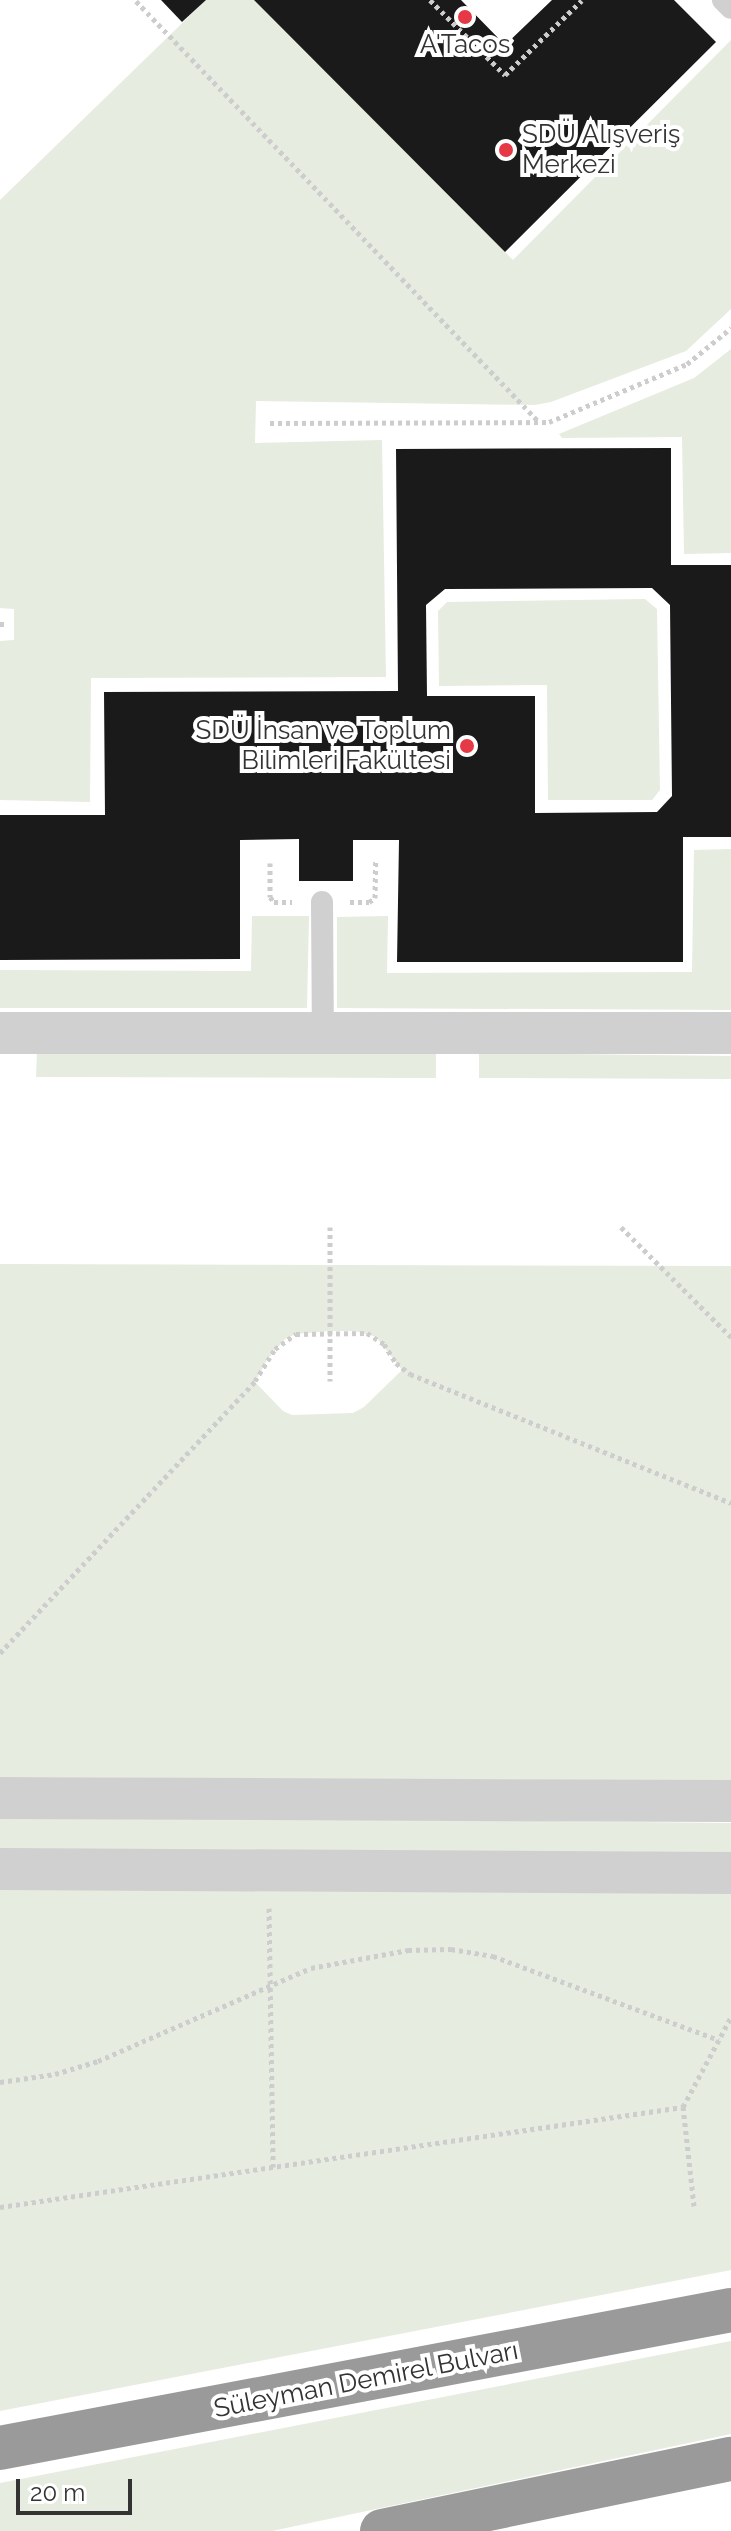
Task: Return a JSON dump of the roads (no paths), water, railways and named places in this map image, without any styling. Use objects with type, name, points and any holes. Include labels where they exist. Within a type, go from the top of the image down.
[{"type":"highway","name":"Süleyman Demirel Bulvarı","points":[[0,2448],[731,2310]]},
{"type":"highway","points":[[382,2531],[731,2459]]},
{"type":"street","points":[[0,1033],[731,1033]]},
{"type":"street","points":[[0,1798],[731,1801]]},
{"type":"street","points":[[0,1869],[731,1873]]},
{"type":"lane","points":[[723,0],[731,8]]},
{"type":"lane","points":[[322,902],[323,1033]]},
{"type":"place","name":"A'Tacos","points":[[465,17]]},
{"type":"place","name":"SDÜ Alışveriş Merkezi","points":[[506,150]]},
{"type":"place","name":"SDÜ İnsan ve Toplum Bilimleri Fakültesi","points":[[467,746]]}]
